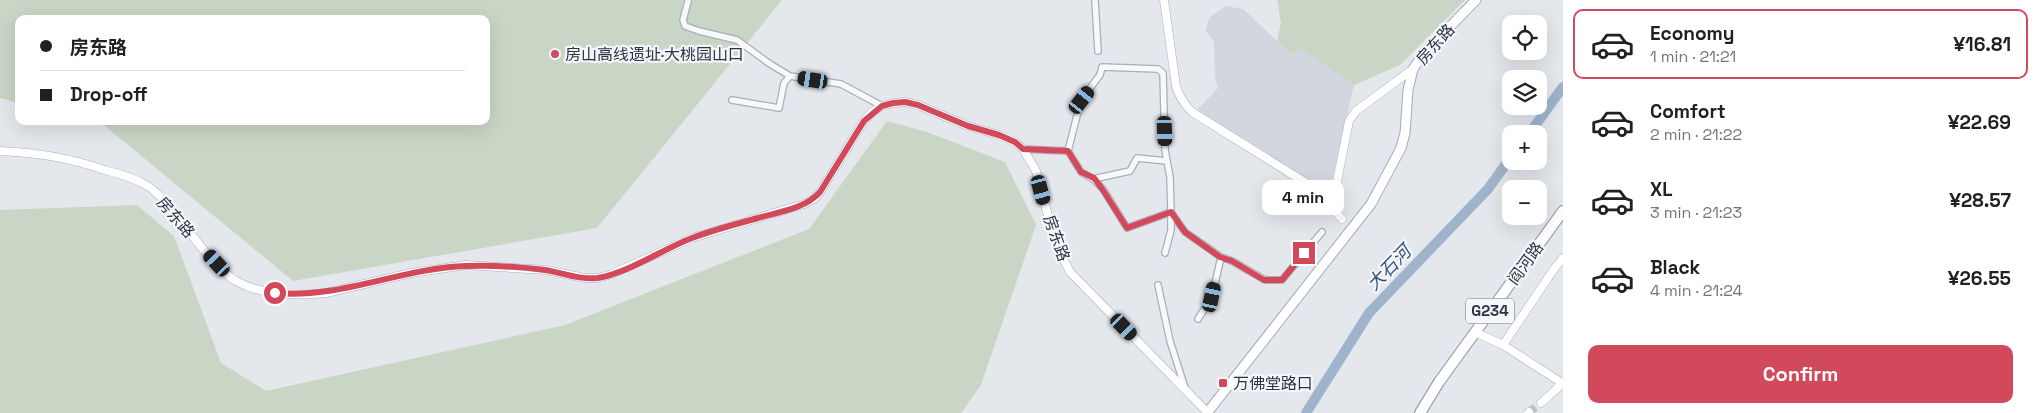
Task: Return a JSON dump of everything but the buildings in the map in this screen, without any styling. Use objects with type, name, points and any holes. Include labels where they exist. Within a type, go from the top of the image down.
[{"type":"highway","name":"阎河路","points":[[1420,413],[1439,382],[1563,211]]},
{"type":"main road","points":[[1164,0],[1176,86],[1179,97],[1185,105],[1192,112],[1314,188],[1342,219]]},
{"type":"main road","name":"房东路","points":[[0,151],[36,153],[68,158],[127,176],[146,185],[170,208],[209,255],[235,280],[248,286],[275,293],[308,295],[326,293],[435,269],[466,266],[546,270],[585,278],[598,278],[612,274],[692,238],[790,209],[814,199],[864,121],[882,106],[905,102],[918,105],[968,126],[999,135],[1015,142],[1023,149],[1036,171],[1056,245],[1070,272],[1207,413],[1371,204],[1401,148],[1412,69],[1424,53],[1476,0]]},
{"type":"main road","points":[[1332,208],[1349,122],[1356,111],[1412,69]]},
{"type":"main road","points":[[1503,345],[1563,258]]},
{"type":"main road","points":[[1479,334],[1503,345],[1563,383],[1542,403]]},
{"type":"street","points":[[1095,0],[1098,51]]},
{"type":"street","points":[[688,1],[684,20],[685,26],[737,40],[790,76],[841,84],[882,106]]},
{"type":"street","points":[[1165,253],[1171,230],[1171,212],[1163,73],[1158,69],[1102,67],[1100,75],[1082,100],[1068,151],[1081,172],[1094,178],[1127,228],[1171,212]]},
{"type":"street","points":[[732,100],[779,108],[784,84],[790,76]]},
{"type":"street","points":[[1023,149],[1068,151]]},
{"type":"street","points":[[1094,178],[1130,172],[1137,158],[1167,161]]},
{"type":"street","points":[[1171,212],[1185,232],[1220,257],[1232,261],[1264,280],[1282,280],[1322,232]]},
{"type":"street","points":[[1198,319],[1212,297],[1220,257]]},
{"type":"street","points":[[1158,285],[1170,341],[1186,390]]},
{"type":"shaded area","points":[[1226,6],[1243,9],[1291,54],[1302,50],[1354,85],[1329,193],[1197,110],[1218,88],[1215,78],[1214,42],[1205,30],[1210,17]]},
{"type":"green space","points":[[0,0],[782,0],[597,228],[293,281],[101,125],[490,125],[490,15],[15,15],[15,102],[0,98]]},
{"type":"green space","points":[[1277,0],[1465,0],[1400,65],[1354,85],[1302,50],[1291,54],[1277,41],[1281,23]]},
{"type":"green space","points":[[887,121],[927,132],[1005,162],[1036,225],[981,385],[961,413],[0,413],[0,210],[137,205],[174,236],[221,363],[266,391],[565,325],[809,229]]},
{"type":"waterway","name":"大石河","points":[[1536,125],[1563,87]]},
{"type":"waterway","name":"大石河","points":[[1306,413],[1369,313],[1488,189],[1502,170]]},
{"type":"tunnel","points":[[1529,412],[1541,403]]},
{"type":"place","name":"房山高线遗址·大桃园山口","points":[[555,54]]},
{"type":"place","name":"万佛堂路口","points":[[1223,383]]},
{"type":"route","points":[[275,293],[308,295],[326,293],[423,271],[466,266],[546,270],[585,278],[598,278],[612,274],[692,238],[795,207],[814,199],[864,121],[872,112],[882,106],[905,102],[918,105],[968,126],[999,135],[1015,142],[1023,149],[1068,151],[1081,172],[1094,178],[1127,228],[1171,212],[1185,232],[1220,257],[1232,261],[1264,280],[1282,280],[1304,253]]}]
